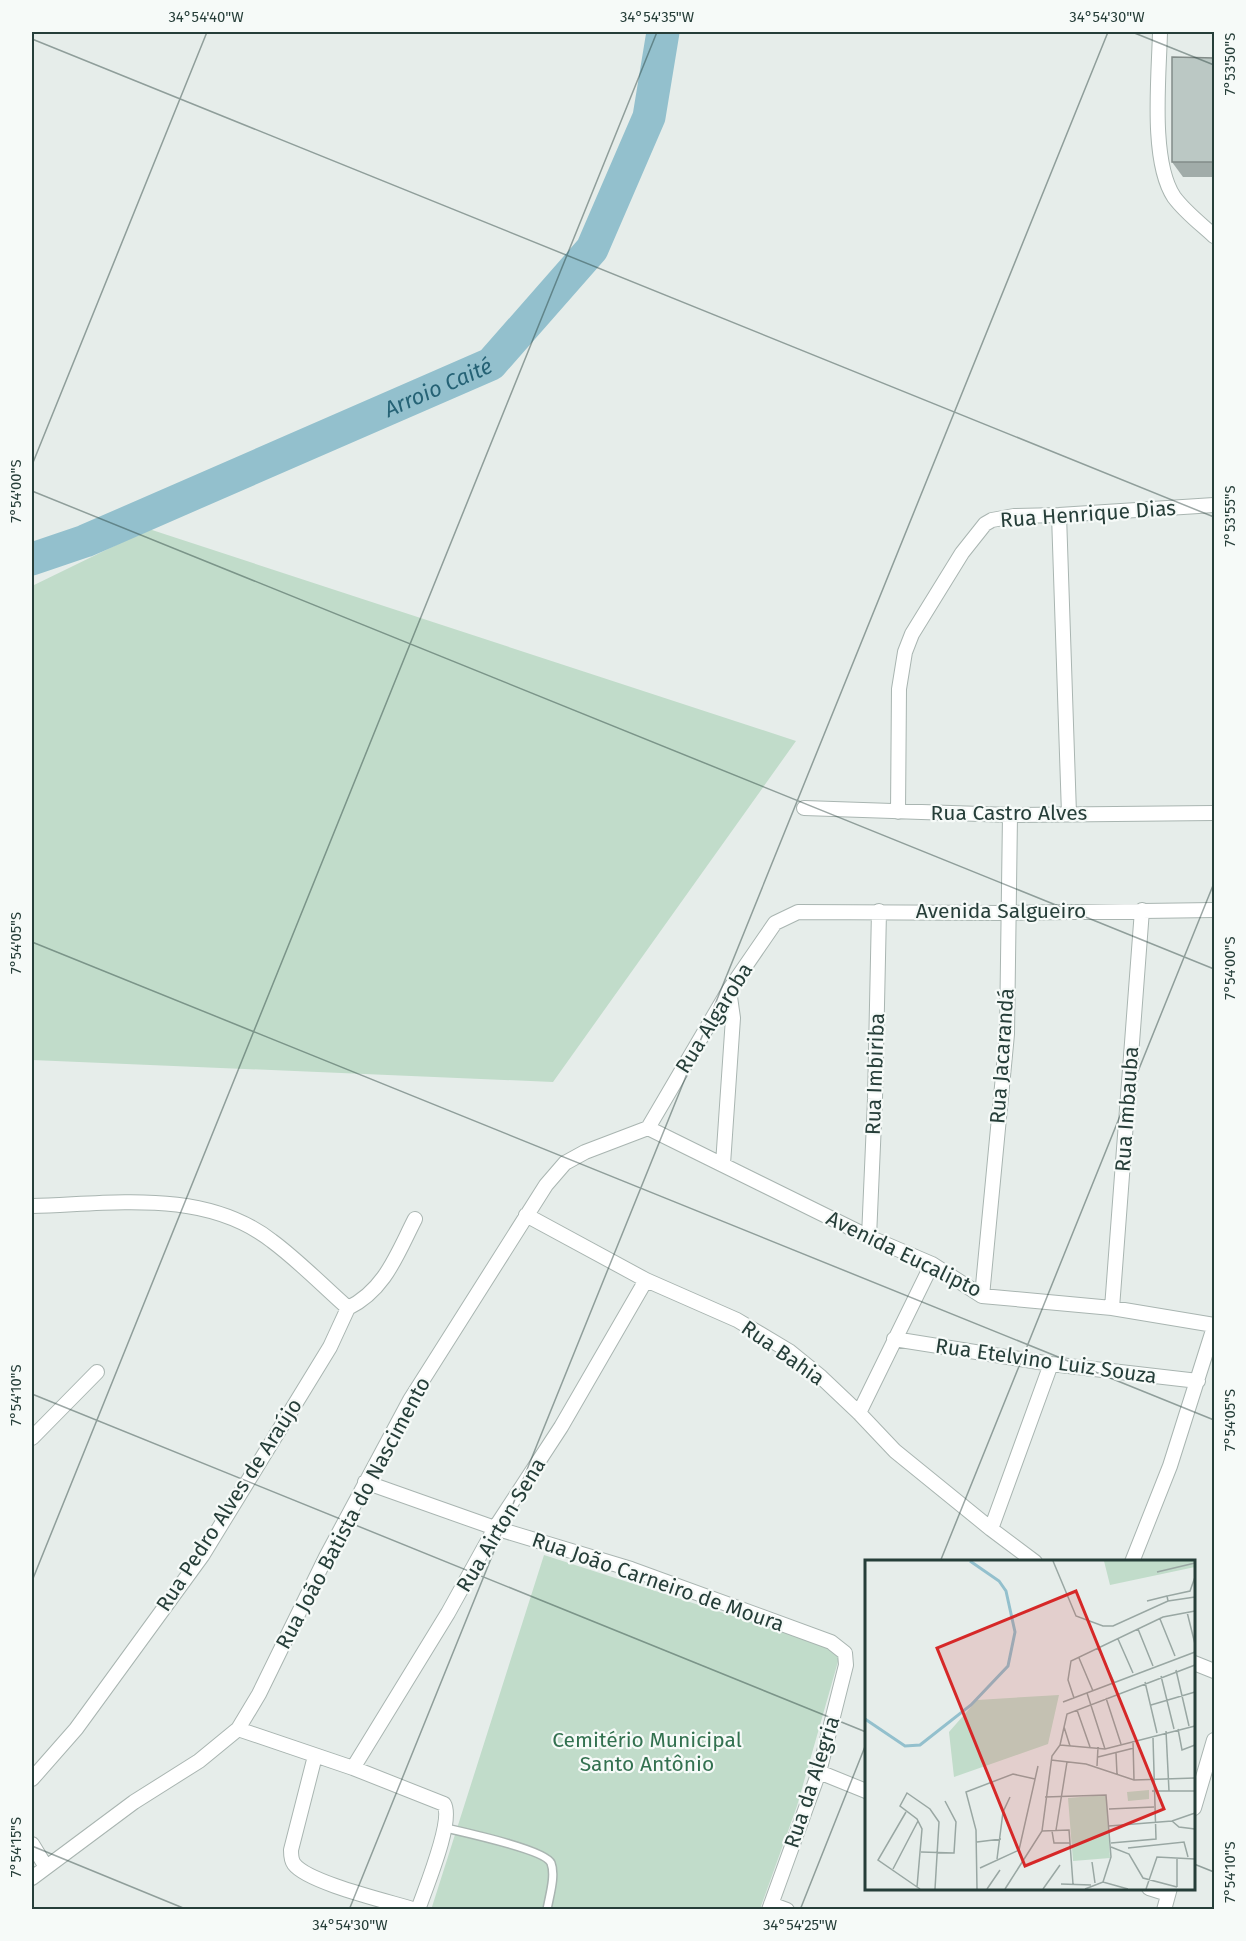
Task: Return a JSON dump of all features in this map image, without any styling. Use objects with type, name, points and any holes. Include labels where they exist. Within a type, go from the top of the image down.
[{"type":"street","points":[[1160,32],[1160,160],[1167,184],[1181,207],[1215,236]]},
{"type":"street","name":"Rua Henrique Dias","points":[[898,812],[900,671],[912,634],[962,553],[986,524],[992,520],[1014,516],[1215,505]]},
{"type":"street","points":[[1059,515],[1069,814]]},
{"type":"street","name":"Rua Castro Alves","points":[[804,808],[1010,815],[1215,813]]},
{"type":"street","name":"Rua Jacarandá","points":[[982,1296],[1007,1034],[1010,815]]},
{"type":"street","name":"Rua Imbauba","points":[[1112,1308],[1142,910]]},
{"type":"street","name":"Avenida Salgueiro","points":[[789,916],[798,912],[1007,913],[1215,910]]},
{"type":"street","name":"Rua Imbiriba","points":[[869,1237],[879,911]]},
{"type":"street","name":"Rua Algaroba","points":[[648,1128],[729,990],[776,923],[789,916]]},
{"type":"street","points":[[723,1164],[733,1018],[729,990]]},
{"type":"street","name":"Avenida Eucalipto","points":[[648,1128],[869,1237],[932,1264],[982,1296],[1112,1308],[1215,1326]]},
{"type":"street","name":"Rua João Batista do Nascimento","points":[[32,1878],[134,1802],[199,1761],[238,1729],[260,1694],[365,1482],[410,1400],[546,1185],[565,1164],[585,1152],[648,1128]]},
{"type":"street","points":[[32,1206],[154,1202],[204,1209],[237,1220],[271,1240],[348,1308],[363,1301],[374,1291],[388,1272],[415,1219]]},
{"type":"street","name":"Rua Bahia","points":[[526,1215],[646,1280],[737,1320],[789,1351],[859,1413],[894,1451],[1032,1560]]},
{"type":"street","points":[[859,1413],[932,1264]]},
{"type":"street","name":"Rua Airton Sena","points":[[353,1768],[448,1613],[495,1528],[561,1427],[646,1280]]},
{"type":"street","name":"Rua Pedro Alves de Araújo","points":[[32,1779],[76,1729],[202,1556],[330,1347],[348,1308]]},
{"type":"street","points":[[1133,1560],[1170,1466],[1215,1326]]},
{"type":"street","name":"Rua Etelvino Luiz Souza","points":[[894,1339],[1051,1364],[1198,1381]]},
{"type":"street","points":[[991,1529],[1051,1364]]},
{"type":"street","points":[[32,1438],[97,1372]]},
{"type":"street","name":"Rua João Carneiro de Moura","points":[[365,1482],[495,1528],[631,1569],[831,1642],[845,1653]]},
{"type":"street","name":"Rua da Alegria","points":[[770,1907],[819,1772],[846,1665],[845,1653]]},
{"type":"street","points":[[1195,1663],[1215,1671]]},
{"type":"street","points":[[238,1729],[353,1768],[442,1802],[447,1808],[446,1828],[417,1910],[337,1886],[301,1870],[293,1863],[291,1850],[315,1756]]},
{"type":"street","points":[[1195,1805],[1210,1766],[1215,1740]]},
{"type":"street","points":[[819,1772],[865,1790]]},
{"type":"street","points":[[32,1844],[46,1867]]},
{"type":"street","points":[[1164,1910],[1169,1891]]},
{"type":"street","points":[[770,1907],[787,1910]]},
{"type":"lane","points":[[446,1828],[546,1857],[552,1867],[552,1883],[547,1910]]},
{"type":"green space","points":[[149,529],[796,741],[553,1082],[32,1060],[32,586]]},
{"type":"green space","name":"Cemitério Municipal Santo Antônio","points":[[544,1555],[841,1651],[797,1806],[760,1909],[431,1910]]},
{"type":"building","points":[[1172,57],[1215,58],[1215,162],[1172,162]]},
{"type":"waterway","name":"Arroio Caité","points":[[32,559],[85,541],[491,364],[592,249],[649,117],[663,32]]}]
